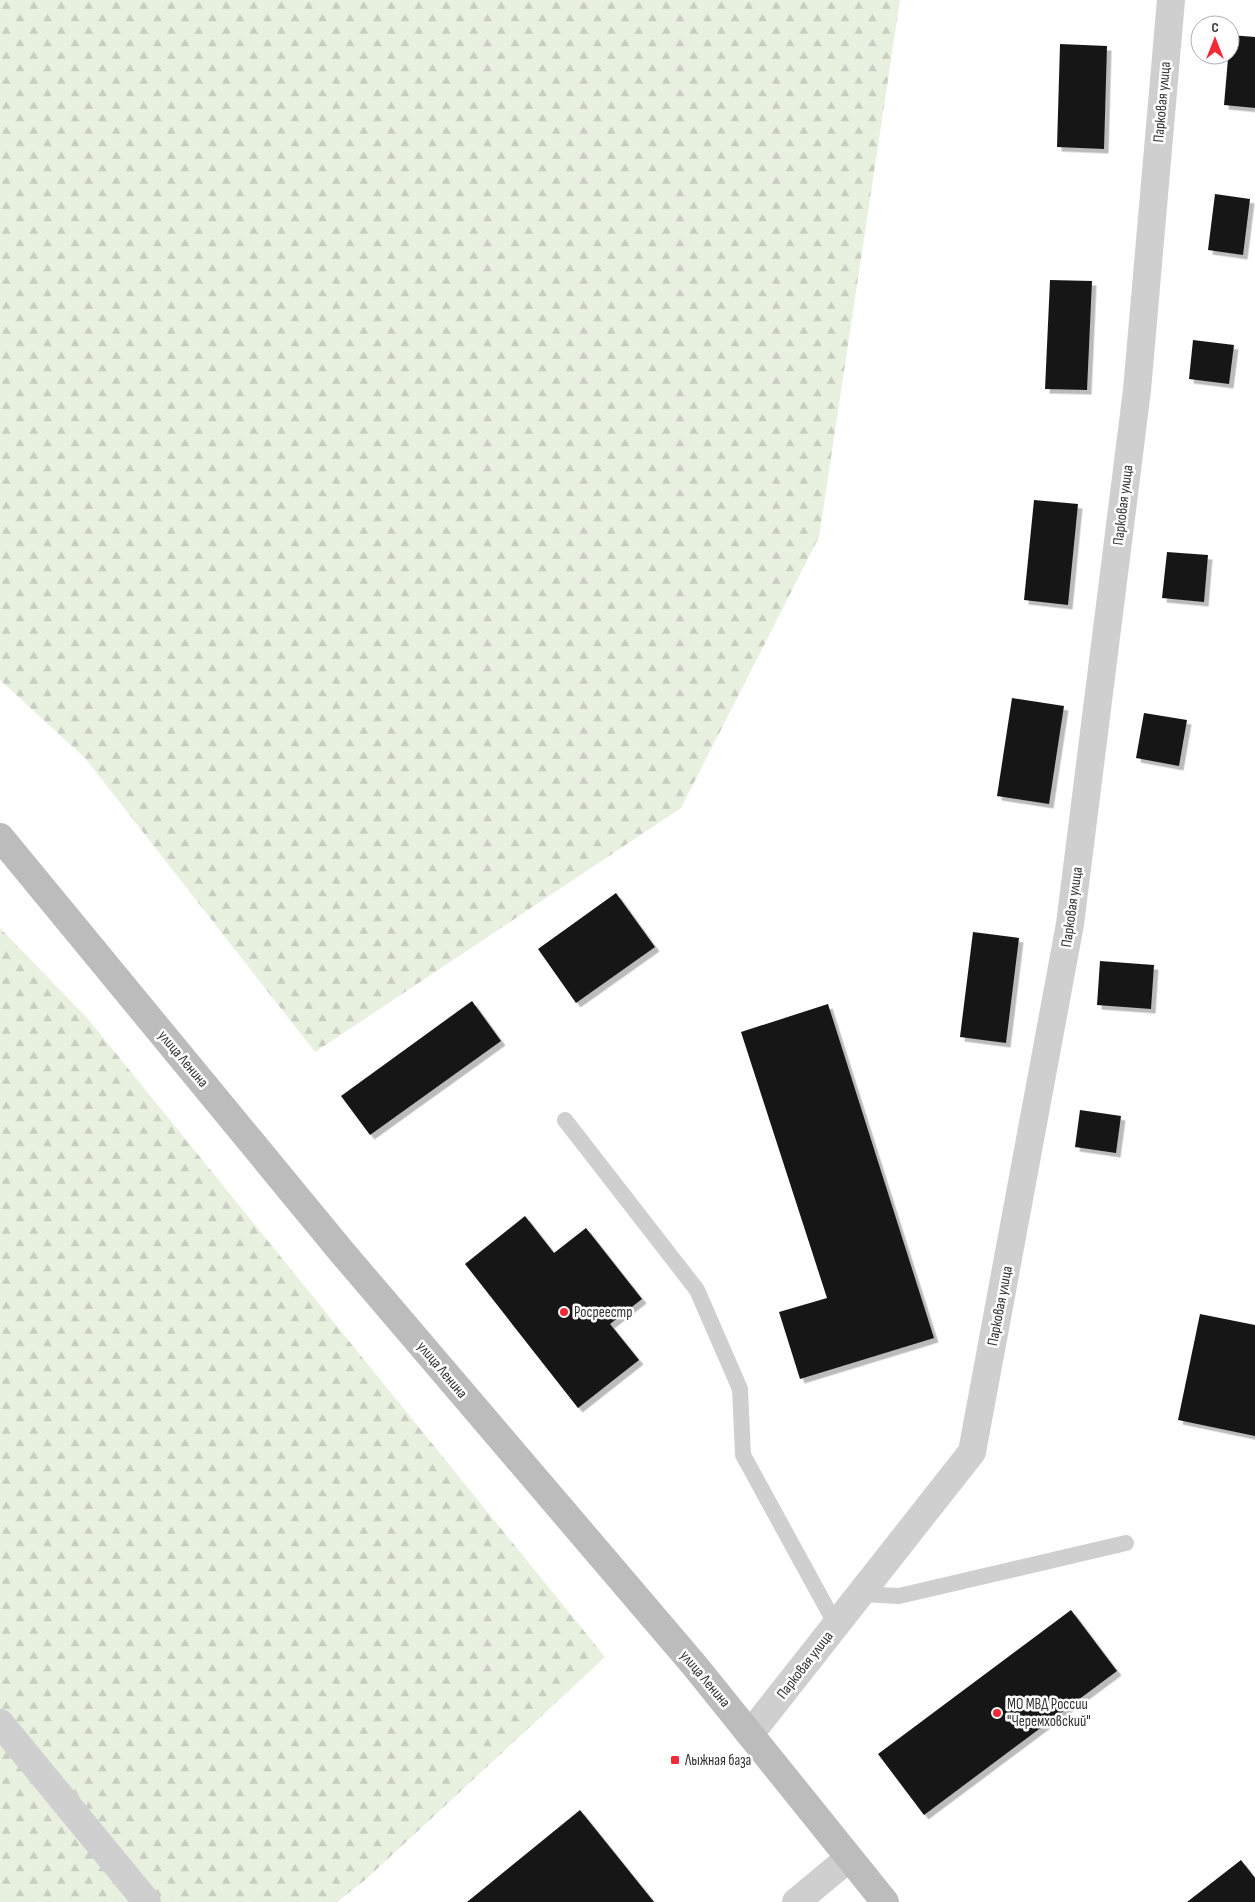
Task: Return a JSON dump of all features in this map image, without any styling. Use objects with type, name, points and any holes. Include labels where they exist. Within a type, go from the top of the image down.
[{"type":"main road","name":"улица Ленина","points":[[0,837],[341,1251],[750,1734],[885,1902]]},
{"type":"street","name":"Парковая улица","points":[[750,1734],[972,1452],[1070,924],[1137,390],[1171,0]]},
{"type":"street","points":[[0,1723],[147,1902]]},
{"type":"street","points":[[796,1902],[849,1858]]},
{"type":"lane","points":[[565,1120],[697,1290],[740,1389],[743,1455],[836,1625]]},
{"type":"lane","points":[[860,1594],[899,1596],[1126,1543]]},
{"type":"green space","points":[[0,0],[900,0],[819,537],[681,808],[315,1052],[85,758],[0,680]]},
{"type":"green space","points":[[0,928],[88,1019],[605,1657],[365,1880],[337,1902],[0,1902]]},
{"type":"building","points":[[1240,36],[1255,37],[1255,108],[1224,105],[1227,65],[1240,65]]},
{"type":"building","points":[[1060,44],[1107,46],[1104,149],[1057,147]]},
{"type":"building","points":[[1215,194],[1250,199],[1243,255],[1208,250]]},
{"type":"building","points":[[1050,280],[1092,281],[1087,390],[1045,389]]},
{"type":"building","points":[[1193,340],[1234,345],[1229,384],[1189,379]]},
{"type":"building","points":[[1034,500],[1078,504],[1068,605],[1024,600]]},
{"type":"building","points":[[1167,552],[1208,555],[1204,602],[1162,598]]},
{"type":"building","points":[[1012,698],[1064,706],[1049,804],[997,796]]},
{"type":"building","points":[[1144,713],[1187,720],[1179,766],[1136,758]]},
{"type":"building","points":[[616,893],[655,947],[576,1003],[538,949]]},
{"type":"building","points":[[973,932],[1019,938],[1006,1043],[960,1037]]},
{"type":"building","points":[[1100,961],[1154,965],[1151,1009],[1097,1005]]},
{"type":"building","points":[[472,1001],[501,1041],[370,1135],[341,1096]]},
{"type":"building","points":[[828,1004],[934,1338],[800,1379],[779,1312],[827,1298],[741,1032]]},
{"type":"building","points":[[1080,1110],[1121,1116],[1116,1153],[1075,1147]]},
{"type":"building","name":"Росреестр","points":[[525,1216],[554,1253],[586,1228],[642,1299],[610,1324],[639,1360],[578,1408],[465,1264]]},
{"type":"building","points":[[1200,1314],[1255,1325],[1255,1436],[1178,1420]]},
{"type":"building","name":"МО МВД России \"Черемховский\"","points":[[1071,1610],[1117,1671],[924,1815],[878,1754]]},
{"type":"building","points":[[580,1810],[654,1902],[467,1902]]},
{"type":"building","points":[[1241,1860],[1255,1878],[1255,1902],[1187,1902]]},
{"type":"place","name":"Росреестр","points":[[564,1312]]},
{"type":"place","name":"МО МВД России \"Черемховский\"","points":[[997,1713]]},
{"type":"place","name":"Лыжная база","points":[[675,1760]]}]
